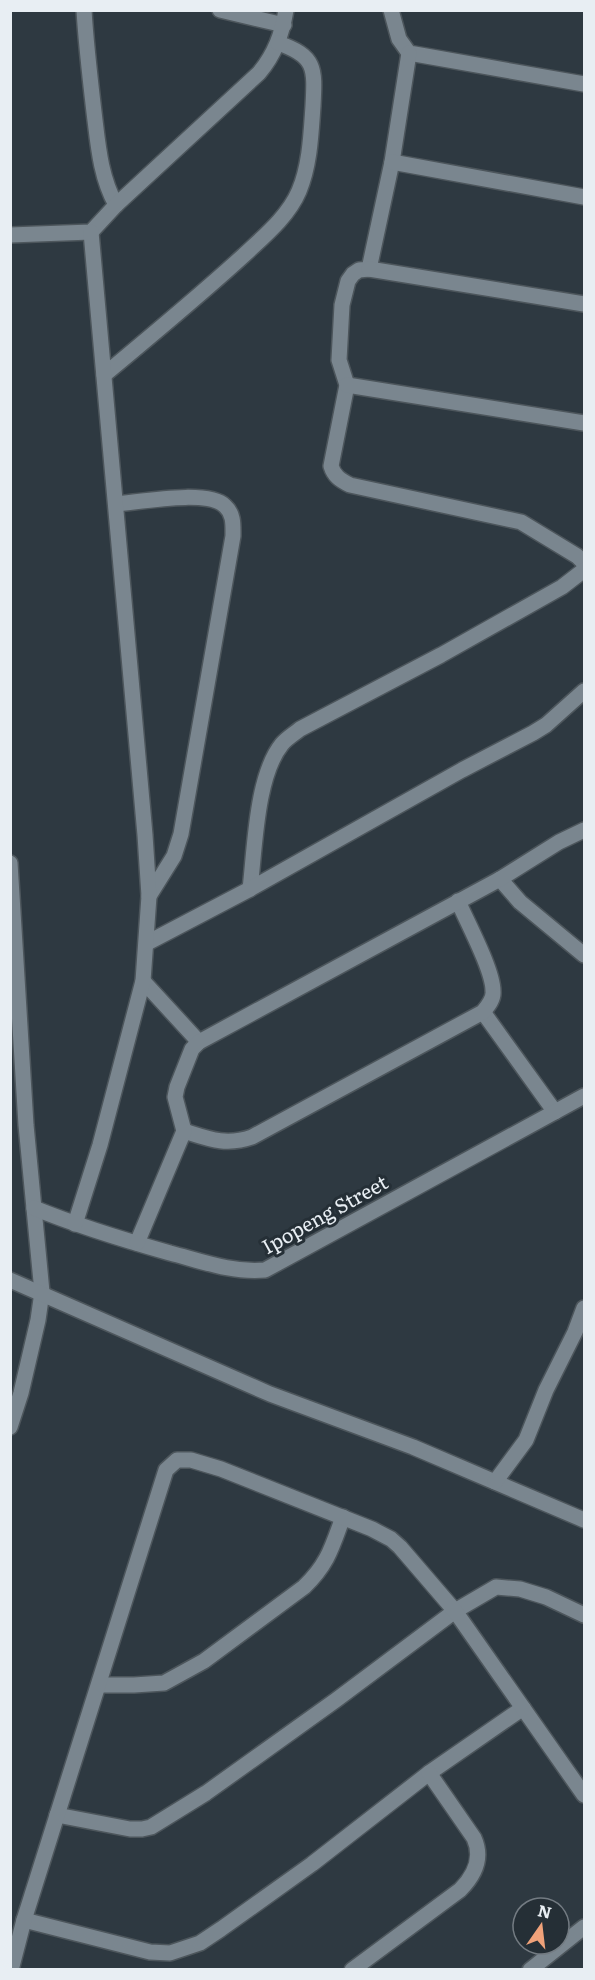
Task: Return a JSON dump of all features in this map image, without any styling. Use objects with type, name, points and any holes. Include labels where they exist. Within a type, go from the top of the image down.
[{"type":"street","points":[[84,10],[101,168],[116,205]]},
{"type":"street","points":[[10,236],[91,232],[116,205],[259,73],[271,58],[285,18],[220,10]]},
{"type":"street","points":[[369,269],[392,162],[409,54],[399,39],[391,10]]},
{"type":"street","points":[[104,375],[240,259],[282,218],[299,192],[307,166],[313,104],[313,71],[304,56],[295,49],[278,43]]},
{"type":"street","points":[[409,54],[585,84]]},
{"type":"street","points":[[392,162],[585,197]]},
{"type":"street","points":[[75,1224],[99,1145],[143,981],[149,896],[91,232]]},
{"type":"street","points":[[585,304],[369,269],[359,270],[348,281],[342,305],[339,360],[347,385],[332,466],[333,472],[350,485],[521,522],[585,563]]},
{"type":"street","points":[[347,385],[585,423]]},
{"type":"street","points":[[116,504],[198,497],[213,499],[226,506],[233,520],[233,536],[181,834],[174,856],[149,896]]},
{"type":"street","points":[[250,889],[262,793],[267,772],[283,742],[300,729],[441,655],[562,587],[585,570]]},
{"type":"street","points":[[147,943],[533,733],[546,725],[585,691]]},
{"type":"street","points":[[137,1243],[184,1131],[176,1097],[177,1087],[192,1049],[198,1042],[500,879],[558,842],[585,830]]},
{"type":"street","points":[[10,863],[26,1125],[42,1292],[21,1393],[10,1427]]},
{"type":"street","points":[[500,879],[520,902],[585,955]]},
{"type":"street","points":[[184,1131],[223,1142],[238,1142],[252,1137],[483,1012],[489,1005],[494,990],[485,961],[458,901]]},
{"type":"street","points":[[143,981],[198,1042]]},
{"type":"street","points":[[483,1012],[555,1112]]},
{"type":"street","name":"Ipopeng Street","points":[[34,1208],[75,1224],[224,1267],[249,1271],[265,1270],[585,1096]]},
{"type":"street","points":[[10,1280],[42,1292],[270,1394],[413,1447],[585,1520]]},
{"type":"street","points":[[495,1482],[526,1440],[546,1390],[585,1308]]},
{"type":"street","points":[[11,1970],[24,1920],[165,1470],[177,1460],[190,1460],[221,1469],[343,1516],[391,1539],[455,1611],[585,1795]]},
{"type":"street","points":[[99,1684],[164,1683],[204,1661],[304,1587],[318,1574],[328,1560],[343,1516]]},
{"type":"street","points":[[57,1815],[130,1829],[151,1827],[206,1793],[455,1611],[496,1587],[520,1589],[546,1597],[585,1615]]},
{"type":"street","points":[[24,1920],[150,1952],[170,1953],[200,1943],[312,1864],[429,1773],[523,1708]]},
{"type":"street","points":[[352,1970],[460,1890],[473,1873],[478,1854],[474,1838],[429,1773]]},
{"type":"street","points":[[530,1970],[585,1927]]}]
